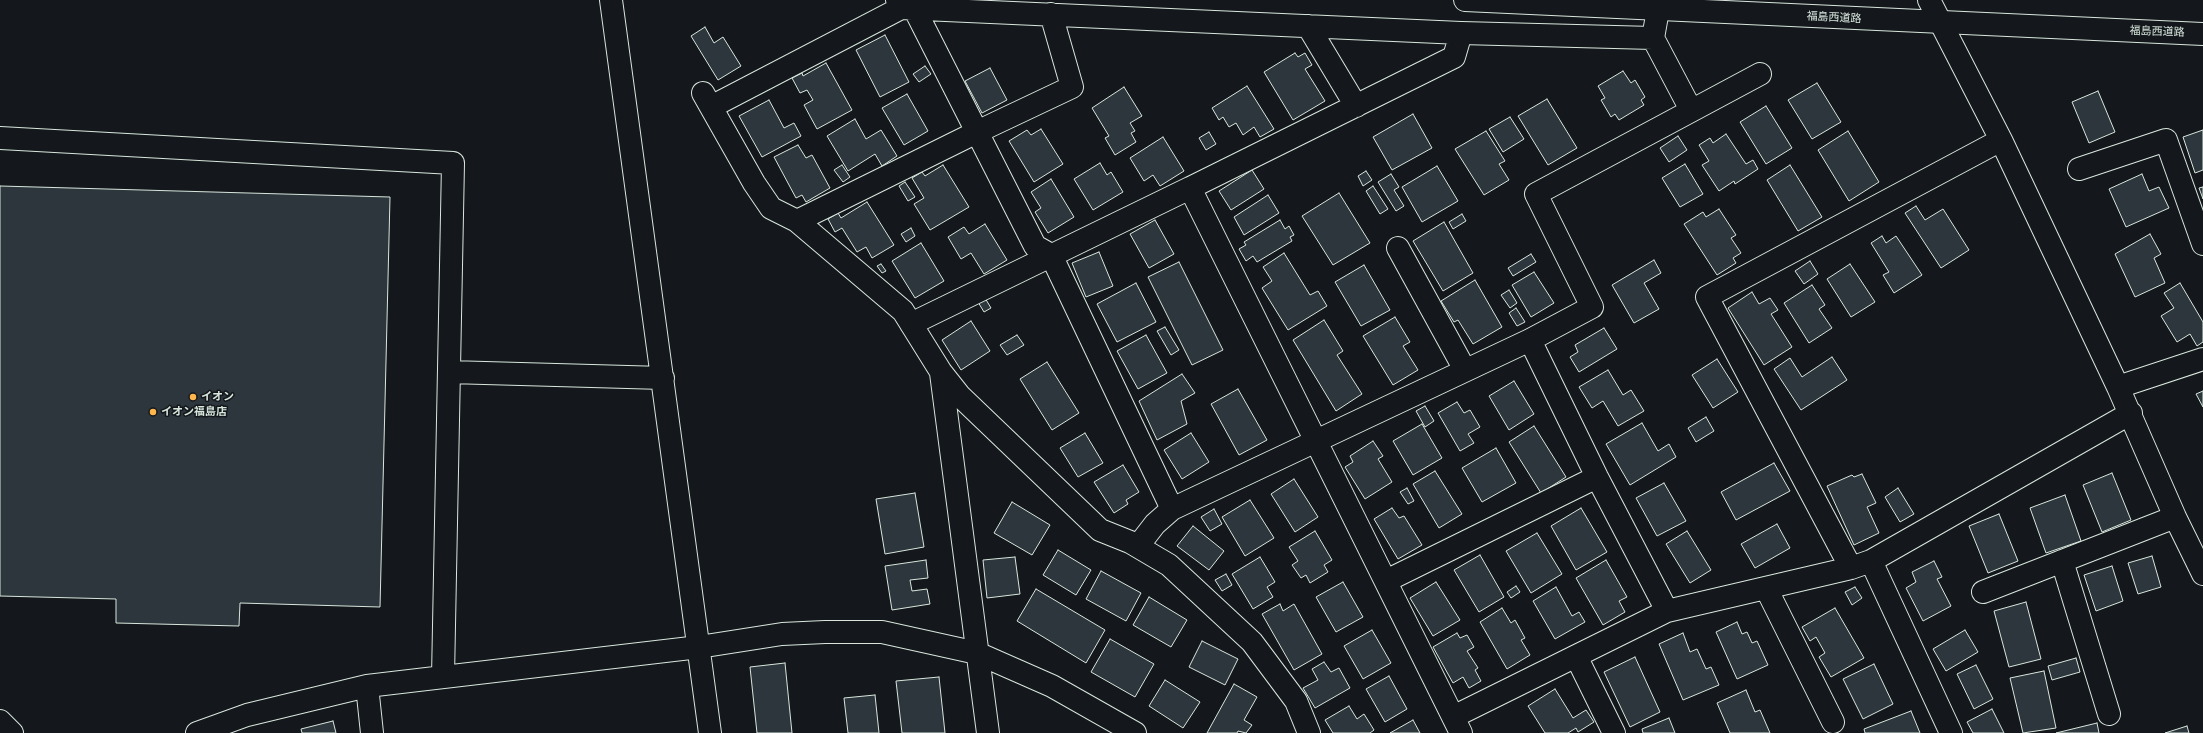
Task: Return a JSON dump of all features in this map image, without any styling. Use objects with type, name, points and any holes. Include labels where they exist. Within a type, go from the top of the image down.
[{"type":"main road","points":[[611,0],[710,733]]},
{"type":"main road","name":"福島西道路","points":[[1465,0],[2203,34]]},
{"type":"main road","points":[[1929,0],[2001,140],[2131,413],[2176,517],[2200,560]]},
{"type":"main road","points":[[1309,733],[1296,701],[1252,642],[1169,565],[1138,546],[1100,530],[960,396],[941,372],[903,311],[797,221],[771,208],[754,183],[707,100],[904,5],[1052,14],[1461,33],[1653,38]]},
{"type":"main road","points":[[904,5],[977,132],[1035,246],[1051,255],[1172,509]]},
{"type":"main road","points":[[1658,10],[1653,38],[1691,110]]},
{"type":"main road","points":[[797,221],[1072,87],[1052,14]]},
{"type":"main road","points":[[1308,26],[1356,106]]},
{"type":"main road","points":[[911,324],[1454,57],[1461,33]]},
{"type":"main road","points":[[1138,546],[1155,524],[1172,509],[1530,340],[1592,307],[1536,194],[1760,74]]},
{"type":"main road","points":[[0,138],[454,163],[443,677]]},
{"type":"main road","points":[[1951,733],[1861,565],[1707,297],[2001,140]]},
{"type":"main road","points":[[2079,169],[2166,140],[2203,244]]},
{"type":"main road","points":[[1190,188],[1457,725],[1576,656],[1667,611],[1861,565],[2131,413]]},
{"type":"main road","points":[[1398,248],[1465,370]]},
{"type":"main road","points":[[1530,340],[1597,477],[1667,611]]},
{"type":"main road","points":[[2118,387],[2203,359]]},
{"type":"main road","points":[[449,372],[663,378]]},
{"type":"main road","points":[[941,372],[988,733]]},
{"type":"main road","points":[[1386,581],[1597,477]]},
{"type":"main road","points":[[1983,592],[2176,517]]},
{"type":"main road","points":[[2062,561],[2109,714]]},
{"type":"main road","points":[[1766,588],[1833,722]]},
{"type":"main road","points":[[197,733],[247,715],[367,686],[699,647],[782,634],[882,632],[977,653],[1052,686],[1135,733]]},
{"type":"main road","points":[[1576,656],[1614,733]]},
{"type":"main road","points":[[367,686],[372,733]]},
{"type":"main road","points":[[0,721],[12,733]]},
{"type":"building","points":[[705,27],[714,43],[723,37],[741,66],[718,80],[691,36]]},
{"type":"building","points":[[885,35],[909,82],[880,97],[856,50]]},
{"type":"building","points":[[1295,53],[1298,57],[1305,53],[1312,65],[1305,69],[1325,101],[1293,120],[1264,72]]},
{"type":"building","points":[[826,63],[852,110],[817,129],[804,105],[813,100],[807,90],[800,93],[792,78],[802,73],[803,76]]},
{"type":"building","points":[[925,66],[931,74],[919,82],[913,74]]},
{"type":"building","points":[[990,68],[1007,100],[982,113],[965,81]]},
{"type":"building","points":[[1623,71],[1631,83],[1635,80],[1645,97],[1641,100],[1644,105],[1619,120],[1615,114],[1611,117],[1601,100],[1605,98],[1598,86]]},
{"type":"building","points":[[1817,83],[1841,122],[1812,139],[1788,100]]},
{"type":"building","points":[[1247,86],[1274,129],[1260,137],[1254,127],[1243,135],[1236,123],[1229,127],[1223,117],[1219,120],[1212,108]]},
{"type":"building","points":[[1124,87],[1142,116],[1130,123],[1135,131],[1131,133],[1136,142],[1115,155],[1105,138],[1109,136],[1092,108]]},
{"type":"building","points":[[2098,91],[2115,132],[2089,143],[2072,102]]},
{"type":"building","points":[[907,94],[928,131],[904,145],[882,108]]},
{"type":"building","points":[[1547,99],[1577,148],[1548,165],[1518,116]]},
{"type":"building","points":[[769,100],[784,128],[794,123],[801,136],[762,157],[739,116]]},
{"type":"building","points":[[1766,106],[1792,148],[1766,164],[1740,122]]},
{"type":"building","points":[[1413,114],[1432,148],[1392,170],[1373,137]]},
{"type":"building","points":[[1510,117],[1524,139],[1503,152],[1489,129]]},
{"type":"building","points":[[855,119],[866,139],[881,130],[897,156],[882,166],[875,154],[848,171],[827,136]]},
{"type":"building","points":[[1041,129],[1063,164],[1034,182],[1009,141],[1027,130],[1031,135]]},
{"type":"building","points":[[2203,130],[2203,170],[2195,173],[2183,137]]},
{"type":"building","points":[[1486,131],[1505,161],[1499,164],[1509,180],[1484,195],[1455,149]]},
{"type":"building","points":[[1848,131],[1879,182],[1849,201],[1818,150]]},
{"type":"building","points":[[1209,132],[1216,144],[1206,150],[1199,138]]},
{"type":"building","points":[[1726,134],[1746,164],[1753,160],[1758,169],[1735,184],[1734,181],[1719,191],[1702,165],[1709,161],[1699,145],[1710,138],[1713,143]]},
{"type":"building","points":[[1678,136],[1687,150],[1669,162],[1660,148]]},
{"type":"building","points":[[1163,137],[1184,171],[1160,186],[1153,175],[1144,181],[1130,158]]},
{"type":"building","points":[[798,145],[806,158],[812,155],[830,188],[806,202],[802,195],[796,198],[774,157]]},
{"type":"building","points":[[1100,163],[1107,175],[1111,172],[1123,192],[1093,210],[1074,179]]},
{"type":"building","points":[[1685,164],[1703,194],[1680,207],[1662,178]]},
{"type":"building","points":[[842,165],[850,177],[843,182],[834,170]]},
{"type":"building","points":[[943,165],[969,207],[930,230],[914,204],[924,198],[912,178],[922,172],[925,176]]},
{"type":"building","points":[[1790,165],[1822,217],[1798,231],[1767,180]]},
{"type":"building","points":[[1437,166],[1458,201],[1422,222],[1402,187]]},
{"type":"building","points":[[1252,170],[1264,189],[1231,210],[1219,191]]},
{"type":"building","points":[[1366,171],[1372,180],[1363,186],[1358,176]]},
{"type":"building","points":[[1391,174],[1399,187],[1394,190],[1404,206],[1396,211],[1378,182]]},
{"type":"building","points":[[2142,174],[2149,191],[2159,187],[2169,208],[2126,227],[2109,189]]},
{"type":"building","points":[[1051,179],[1074,217],[1048,233],[1035,212],[1041,208],[1031,192]]},
{"type":"building","points":[[905,182],[915,197],[908,201],[899,186]]},
{"type":"building","name":"イオン","points":[[0,186],[390,197],[380,607],[240,603],[239,626],[116,623],[116,599],[0,596]]},
{"type":"building","points":[[1373,186],[1388,209],[1380,214],[1366,191]]},
{"type":"building","points":[[2203,187],[2203,199],[2199,188]]},
{"type":"building","points":[[1339,193],[1370,243],[1333,265],[1302,216]]},
{"type":"building","points":[[1268,195],[1279,213],[1244,235],[1234,217]]},
{"type":"building","points":[[867,202],[894,245],[872,258],[866,247],[857,252],[842,228],[835,232],[828,219],[838,213],[841,218]]},
{"type":"building","points":[[1916,206],[1925,220],[1943,209],[1969,250],[1941,268],[1905,213]]},
{"type":"building","points":[[1719,209],[1736,235],[1731,238],[1741,253],[1733,258],[1736,263],[1717,275],[1684,224],[1703,212],[1706,217]]},
{"type":"building","points":[[1462,214],[1466,221],[1453,229],[1449,222]]},
{"type":"building","points":[[1155,220],[1174,254],[1149,268],[1130,234]]},
{"type":"building","points":[[1280,220],[1285,229],[1289,226],[1294,235],[1290,237],[1292,241],[1257,262],[1253,256],[1246,261],[1239,249],[1246,245],[1244,242]]},
{"type":"building","points":[[1444,222],[1473,273],[1443,291],[1413,241]]},
{"type":"building","points":[[985,224],[1007,260],[984,274],[971,253],[961,259],[948,237],[964,227],[969,234]]},
{"type":"building","points":[[911,228],[915,236],[906,242],[901,234]]},
{"type":"building","points":[[2150,234],[2161,254],[2154,258],[2165,283],[2135,297],[2115,254]]},
{"type":"building","points":[[1882,236],[1886,243],[1896,236],[1922,275],[1894,293],[1883,275],[1889,272],[1871,243]]},
{"type":"building","points":[[921,243],[944,281],[915,298],[892,261]]},
{"type":"building","points":[[1099,252],[1113,286],[1086,297],[1072,263]]},
{"type":"building","points":[[1284,253],[1310,295],[1318,291],[1327,306],[1288,330],[1262,288],[1272,281],[1263,267]]},
{"type":"building","points":[[1531,254],[1536,262],[1513,276],[1508,268]]},
{"type":"building","points":[[1654,260],[1661,273],[1644,283],[1659,309],[1634,323],[1612,285]]},
{"type":"building","points":[[1810,261],[1818,274],[1804,284],[1795,271]]},
{"type":"building","points":[[1179,262],[1223,350],[1192,365],[1148,277]]},
{"type":"building","points":[[881,264],[886,271],[882,273],[877,266]]},
{"type":"building","points":[[1850,264],[1875,302],[1851,317],[1827,279]]},
{"type":"building","points":[[1364,265],[1390,310],[1361,326],[1335,282]]},
{"type":"building","points":[[1534,272],[1554,303],[1531,317],[1512,285]]},
{"type":"building","points":[[1475,280],[1502,327],[1473,344],[1458,320],[1454,322],[1441,301]]},
{"type":"building","points":[[1136,283],[1156,322],[1117,342],[1097,304]]},
{"type":"building","points":[[2180,283],[2203,322],[2203,342],[2197,346],[2190,334],[2177,342],[2161,316],[2174,308],[2164,293]]},
{"type":"building","points":[[1812,285],[1825,305],[1819,309],[1832,328],[1809,343],[1784,303]]},
{"type":"building","points":[[1509,290],[1517,303],[1510,308],[1501,295]]},
{"type":"building","points":[[1752,292],[1759,304],[1770,298],[1778,310],[1771,314],[1792,347],[1764,365],[1728,308]]},
{"type":"building","points":[[985,298],[991,308],[984,312],[978,302]]},
{"type":"building","points":[[1516,308],[1525,322],[1517,326],[1509,313]]},
{"type":"building","points":[[1395,317],[1410,342],[1403,346],[1418,370],[1393,385],[1363,336]]},
{"type":"building","points":[[1324,320],[1343,351],[1337,355],[1362,394],[1336,411],[1293,340]]},
{"type":"building","points":[[971,321],[990,351],[961,370],[942,340]]},
{"type":"building","points":[[1165,327],[1179,350],[1171,355],[1157,331]]},
{"type":"building","points":[[1604,328],[1617,349],[1579,372],[1570,357],[1578,352],[1575,345]]},
{"type":"building","points":[[1017,335],[1024,345],[1007,355],[1000,345]]},
{"type":"building","points":[[1146,335],[1167,373],[1138,389],[1117,351]]},
{"type":"building","points":[[1832,357],[1847,380],[1801,410],[1774,369],[1790,358],[1802,377]]},
{"type":"building","points":[[1717,359],[1738,392],[1713,408],[1692,375]]},
{"type":"building","points":[[1047,362],[1079,413],[1052,430],[1020,379]]},
{"type":"building","points":[[1608,370],[1623,395],[1631,390],[1644,411],[1618,426],[1603,401],[1592,408],[1579,387]]},
{"type":"building","points":[[1182,374],[1195,393],[1181,401],[1187,424],[1157,440],[1139,401]]},
{"type":"building","points":[[1514,381],[1534,414],[1509,430],[1489,396]]},
{"type":"building","points":[[1238,389],[1267,440],[1239,455],[1211,404]]},
{"type":"building","points":[[2203,391],[2203,407],[2196,394]]},
{"type":"building","points":[[1457,402],[1464,413],[1470,410],[1480,427],[1468,434],[1474,443],[1460,451],[1438,413]]},
{"type":"building","points":[[1425,406],[1434,421],[1425,427],[1416,411]]},
{"type":"building","points":[[1706,417],[1714,431],[1696,442],[1688,428]]},
{"type":"building","points":[[1642,423],[1658,451],[1669,444],[1676,457],[1630,485],[1606,444]]},
{"type":"building","points":[[1422,424],[1442,458],[1413,475],[1393,441]]},
{"type":"building","points":[[1534,426],[1566,477],[1541,493],[1509,442]]},
{"type":"building","points":[[1085,433],[1103,463],[1078,477],[1060,448]]},
{"type":"building","points":[[1191,433],[1209,462],[1182,479],[1164,450]]},
{"type":"building","points":[[1373,441],[1383,456],[1378,459],[1392,482],[1365,499],[1345,467],[1353,462],[1350,456]]},
{"type":"building","points":[[1496,448],[1516,483],[1482,502],[1462,468]]},
{"type":"building","points":[[1774,463],[1790,491],[1736,520],[1721,492]]},
{"type":"building","points":[[1123,465],[1139,492],[1126,500],[1128,504],[1114,513],[1094,482]]},
{"type":"building","points":[[1435,471],[1462,514],[1439,528],[1413,484]]},
{"type":"building","points":[[2112,473],[2131,520],[2102,532],[2083,485]]},
{"type":"building","points":[[1862,474],[1876,503],[1867,507],[1879,533],[1854,545],[1827,486],[1852,475],[1854,477]]},
{"type":"building","points":[[1294,479],[1318,517],[1295,532],[1271,494]]},
{"type":"building","points":[[1664,483],[1686,521],[1657,536],[1636,498]]},
{"type":"building","points":[[1407,488],[1414,501],[1408,504],[1400,492]]},
{"type":"building","points":[[1898,488],[1914,514],[1900,522],[1885,497]]},
{"type":"building","points":[[915,493],[924,547],[885,554],[876,499]]},
{"type":"building","points":[[2065,495],[2081,541],[2046,553],[2030,508]]},
{"type":"building","points":[[1250,500],[1274,538],[1245,556],[1222,517]]},
{"type":"building","points":[[1012,502],[1050,525],[1032,555],[994,533]]},
{"type":"building","points":[[1392,508],[1399,518],[1404,516],[1422,545],[1398,559],[1374,519]]},
{"type":"building","points":[[1581,508],[1607,552],[1576,570],[1551,526]]},
{"type":"building","points":[[1214,509],[1222,524],[1210,531],[1201,517]]},
{"type":"building","points":[[1999,514],[2018,561],[1988,573],[1969,526]]},
{"type":"building","points":[[1777,524],[1790,548],[1755,568],[1741,544]]},
{"type":"building","points":[[1193,526],[1224,551],[1209,570],[1177,546]]},
{"type":"building","points":[[1315,531],[1332,560],[1324,565],[1328,572],[1310,583],[1306,575],[1301,578],[1292,565],[1298,561],[1289,547]]},
{"type":"building","points":[[1687,531],[1711,570],[1690,583],[1666,544]]},
{"type":"building","points":[[1537,533],[1562,574],[1531,593],[1506,551]]},
{"type":"building","points":[[1058,550],[1091,570],[1076,595],[1043,575]]},
{"type":"building","points":[[1480,555],[1504,597],[1479,612],[1454,570]]},
{"type":"building","points":[[2152,556],[2161,587],[2138,594],[2128,563]]},
{"type":"building","points":[[1015,557],[1020,594],[987,598],[983,560]]},
{"type":"building","points":[[1260,557],[1275,582],[1267,587],[1273,597],[1253,609],[1232,574]]},
{"type":"building","points":[[926,560],[928,578],[910,580],[912,591],[927,589],[930,604],[892,610],[885,566]]},
{"type":"building","points":[[1606,560],[1627,597],[1619,601],[1625,612],[1603,625],[1576,578]]},
{"type":"building","points":[[1934,561],[1942,577],[1937,579],[1951,606],[1923,621],[1906,588],[1916,582],[1912,572]]},
{"type":"building","points":[[2112,566],[2123,601],[2096,611],[2084,575]]},
{"type":"building","points":[[1101,571],[1141,593],[1126,621],[1086,599]]},
{"type":"building","points":[[1226,574],[1232,585],[1222,591],[1215,580]]},
{"type":"building","points":[[1343,582],[1363,617],[1336,632],[1316,597]]},
{"type":"building","points":[[1436,582],[1460,620],[1433,636],[1410,598]]},
{"type":"building","points":[[1516,586],[1520,592],[1511,598],[1507,592]]},
{"type":"building","points":[[1556,587],[1572,616],[1579,612],[1585,622],[1555,639],[1533,601]]},
{"type":"building","points":[[1855,587],[1862,598],[1852,605],[1845,592]]},
{"type":"building","points":[[1036,589],[1105,630],[1086,663],[1017,621]]},
{"type":"building","points":[[1149,597],[1187,620],[1171,647],[1133,625]]},
{"type":"building","points":[[2026,602],[2041,659],[2009,667],[1994,611]]},
{"type":"building","points":[[1280,604],[1283,611],[1294,604],[1322,654],[1294,670],[1262,614]]},
{"type":"building","points":[[1502,608],[1511,623],[1515,620],[1525,638],[1521,640],[1530,655],[1507,669],[1480,622]]},
{"type":"building","points":[[1835,608],[1864,658],[1831,677],[1819,657],[1825,653],[1816,637],[1810,641],[1802,627]]},
{"type":"building","points":[[1737,622],[1742,634],[1747,632],[1752,643],[1757,641],[1768,665],[1737,679],[1716,632]]},
{"type":"building","points":[[1372,630],[1391,663],[1363,679],[1344,646]]},
{"type":"building","points":[[1965,630],[1978,652],[1946,671],[1933,649]]},
{"type":"building","points":[[1457,633],[1460,638],[1467,635],[1474,647],[1467,651],[1478,668],[1475,670],[1481,681],[1469,688],[1463,677],[1453,683],[1433,647]]},
{"type":"building","points":[[1683,633],[1690,652],[1697,649],[1706,669],[1711,667],[1719,685],[1683,700],[1659,644]]},
{"type":"building","points":[[1110,639],[1154,664],[1135,697],[1091,672]]},
{"type":"building","points":[[1202,641],[1238,659],[1225,685],[1189,667]]},
{"type":"building","points":[[1635,657],[1660,712],[1630,727],[1604,672]]},
{"type":"building","points":[[2076,658],[2080,672],[2052,680],[2048,666]]},
{"type":"building","points":[[1324,662],[1331,672],[1339,668],[1350,688],[1315,708],[1303,688],[1318,680],[1312,669]]},
{"type":"building","points":[[785,663],[792,733],[757,733],[750,667]]},
{"type":"building","points":[[1874,664],[1893,704],[1863,719],[1843,679]]},
{"type":"building","points":[[1976,665],[1993,699],[1974,709],[1957,674]]},
{"type":"building","points":[[2044,671],[2056,728],[2023,733],[2010,678]]},
{"type":"building","points":[[1389,676],[1407,709],[1385,722],[1366,689]]},
{"type":"building","points":[[939,677],[945,733],[902,733],[896,681]]},
{"type":"building","points":[[1165,680],[1200,702],[1183,728],[1149,706]]},
{"type":"building","points":[[1234,684],[1257,697],[1244,720],[1252,725],[1246,733],[1238,731],[1237,733],[1207,733]]},
{"type":"building","points":[[1555,689],[1573,718],[1586,710],[1594,722],[1578,732],[1576,728],[1568,733],[1545,733],[1528,706]]},
{"type":"building","points":[[1746,690],[1755,712],[1760,710],[1770,733],[1730,733],[1717,703]]},
{"type":"building","points":[[875,695],[879,733],[848,733],[844,698]]},
{"type":"building","points":[[1349,706],[1357,719],[1364,714],[1374,730],[1370,733],[1333,733],[1325,720]]},
{"type":"building","points":[[1992,709],[2004,733],[1973,733],[1967,722]]},
{"type":"building","points":[[1911,711],[1920,733],[1865,733],[1864,729]]},
{"type":"building","points":[[1669,718],[1675,733],[1643,733],[1642,729]]},
{"type":"building","points":[[1413,720],[1420,733],[1390,733]]},
{"type":"building","points":[[333,721],[336,733],[302,733],[301,729]]},
{"type":"building","points":[[2097,723],[2099,733],[2056,733]]},
{"type":"building","points":[[2187,726],[2189,733],[2165,733]]},
{"type":"place","name":"イオン","points":[[193,397]]},
{"type":"place","name":"イオン福島店","points":[[153,412]]}]
